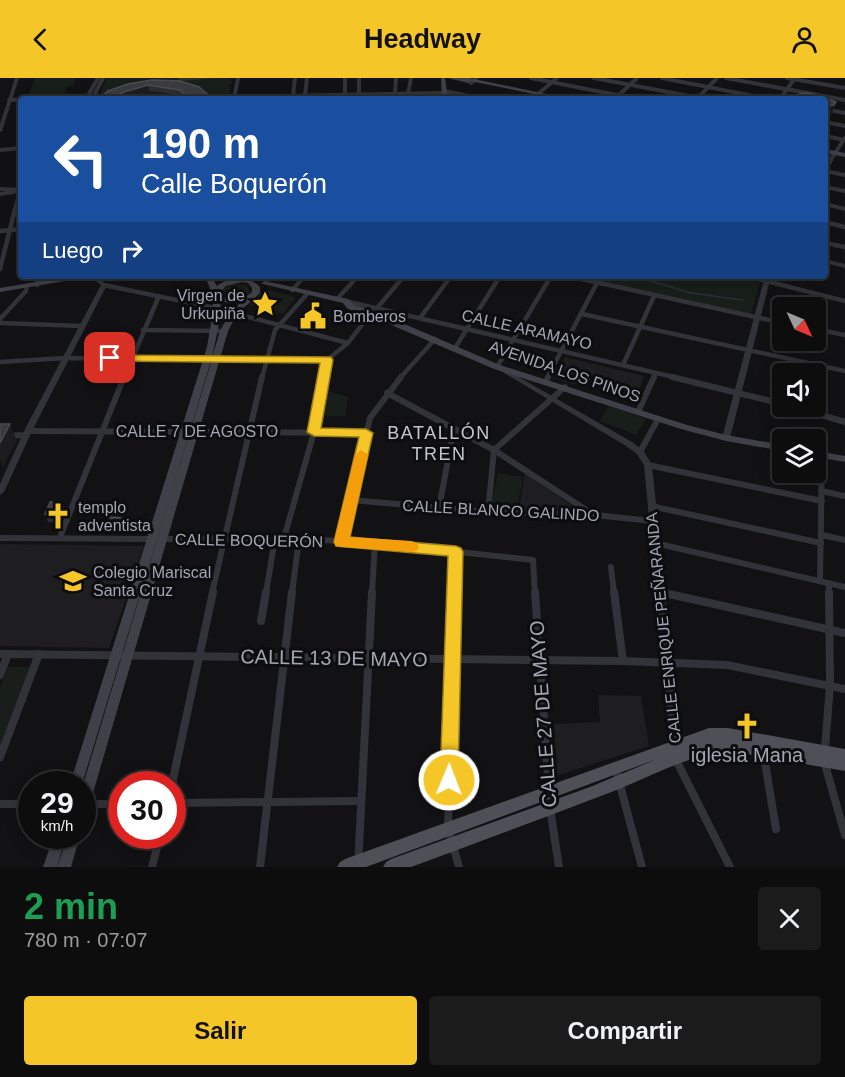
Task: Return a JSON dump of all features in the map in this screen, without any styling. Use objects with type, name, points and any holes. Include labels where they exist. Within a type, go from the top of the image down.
[{"type":"main road","points":[[444,78],[445,94]]},
{"type":"main road","points":[[450,78],[474,80]]},
{"type":"main road","points":[[462,78],[536,96]]},
{"type":"main road","points":[[828,154],[845,157]]},
{"type":"main road","points":[[0,290],[68,279]]},
{"type":"main road","points":[[94,771],[219,331],[217,294],[210,279]]},
{"type":"main road","points":[[238,279],[255,286],[269,279]]},
{"type":"main road","points":[[217,294],[225,283],[242,280]]},
{"type":"main road","points":[[265,283],[341,300]]},
{"type":"main road","points":[[219,331],[257,291],[255,286]]},
{"type":"main road","points":[[217,294],[231,302],[250,298]]},
{"type":"main road","name":"AVENIDA LOS PINOS","points":[[341,300],[351,307],[374,310],[497,367],[726,438],[772,446]]},
{"type":"main road","points":[[826,455],[845,459]]},
{"type":"main road","points":[[79,771],[115,655],[158,539]]},
{"type":"main road","points":[[391,867],[455,859],[550,808],[619,783],[710,734],[729,734],[825,756],[845,765]]},
{"type":"main road","points":[[354,866],[448,828],[615,767],[676,752],[716,746],[825,756],[845,755]]},
{"type":"main road","points":[[50,867],[56,849]]},
{"type":"main road","points":[[64,867],[70,849]]},
{"type":"street","points":[[0,131],[16,78]]},
{"type":"street","points":[[88,96],[98,78]]},
{"type":"street","points":[[94,96],[103,78]]},
{"type":"street","points":[[234,96],[238,78]]},
{"type":"street","points":[[295,78],[293,96],[305,96],[307,78]]},
{"type":"street","points":[[345,78],[345,96]]},
{"type":"street","points":[[359,78],[359,94]]},
{"type":"street","points":[[395,94],[396,78]]},
{"type":"street","points":[[408,94],[411,78]]},
{"type":"street","points":[[531,78],[613,96]]},
{"type":"street","points":[[536,96],[557,78]]},
{"type":"street","points":[[594,78],[688,96]]},
{"type":"street","points":[[618,96],[638,78]]},
{"type":"street","points":[[662,78],[754,96]]},
{"type":"street","points":[[700,96],[717,78]]},
{"type":"street","points":[[726,78],[821,96]]},
{"type":"street","points":[[787,78],[845,88]]},
{"type":"street","points":[[782,96],[795,79]]},
{"type":"street","points":[[350,96],[359,94],[460,96]]},
{"type":"street","points":[[828,97],[845,100]]},
{"type":"street","points":[[9,100],[18,100]]},
{"type":"street","points":[[828,110],[845,113]]},
{"type":"street","points":[[828,123],[845,126]]},
{"type":"street","points":[[828,136],[845,139],[828,166]]},
{"type":"street","points":[[0,150],[18,148]]},
{"type":"street","points":[[828,172],[845,175]]},
{"type":"street","points":[[828,188],[845,191]]},
{"type":"street","points":[[0,192],[18,189]]},
{"type":"street","points":[[0,269],[18,200]]},
{"type":"street","points":[[828,205],[845,208]]},
{"type":"street","points":[[828,223],[845,227]]},
{"type":"street","points":[[0,231],[18,229]]},
{"type":"street","points":[[828,244],[845,247]]},
{"type":"street","points":[[828,262],[845,266]]},
{"type":"street","points":[[37,285],[38,279]]},
{"type":"street","points":[[100,279],[104,285],[234,313],[348,343]]},
{"type":"street","points":[[292,290],[302,279]]},
{"type":"street","points":[[341,300],[356,279]]},
{"type":"street","points":[[0,362],[65,358],[327,360],[348,343],[401,279]]},
{"type":"street","points":[[420,318],[449,279]]},
{"type":"street","points":[[455,348],[498,279]]},
{"type":"street","points":[[549,279],[497,367],[640,452],[658,418]]},
{"type":"street","points":[[580,279],[772,321]]},
{"type":"street","points":[[726,438],[767,279]]},
{"type":"street","points":[[770,279],[845,301]]},
{"type":"street","points":[[546,381],[597,283]]},
{"type":"street","points":[[0,492],[27,433],[104,285]]},
{"type":"street","points":[[0,321],[26,291],[27,286]]},
{"type":"street","points":[[175,771],[198,655],[266,360],[279,325],[308,293]]},
{"type":"street","points":[[60,537],[143,330],[159,296]]},
{"type":"street","points":[[623,365],[654,296]]},
{"type":"street","name":"CALLE ARAMAYO","points":[[374,310],[420,318],[772,401]]},
{"type":"street","points":[[582,314],[845,371]]},
{"type":"street","points":[[0,321],[81,326]]},
{"type":"street","points":[[143,330],[219,331]]},
{"type":"street","points":[[826,331],[845,335]]},
{"type":"street","points":[[341,542],[370,418],[387,393],[435,339]]},
{"type":"street","points":[[284,538],[314,432],[327,360]]},
{"type":"street","points":[[638,412],[656,373]]},
{"type":"street","points":[[488,512],[494,450],[565,387]]},
{"type":"street","points":[[387,393],[494,450],[594,515]]},
{"type":"street","points":[[826,416],[845,422]]},
{"type":"street","points":[[439,508],[454,428]]},
{"type":"street","name":"CALLE 7 DE AGOSTO","points":[[0,436],[27,433],[190,430],[366,433]]},
{"type":"street","name":"CALLE ENRIQUE PEÑARANDA","points":[[640,452],[648,465],[676,752],[730,867]]},
{"type":"street","points":[[648,465],[822,501]]},
{"type":"street","points":[[821,483],[830,685],[825,756],[845,835]]},
{"type":"street","points":[[821,491],[845,496]]},
{"type":"street","name":"CALLE BLANCO GALINDO","points":[[351,500],[488,512],[594,515],[652,521]]},
{"type":"street","points":[[651,506],[822,543]]},
{"type":"street","points":[[822,535],[845,540]]},
{"type":"street","name":"CALLE BOQUERÓN","points":[[0,538],[284,538],[375,543],[533,560]]},
{"type":"street","points":[[261,621],[274,538]]},
{"type":"street","points":[[260,867],[283,656],[299,539]]},
{"type":"street","points":[[354,866],[361,801],[375,543]]},
{"type":"street","points":[[655,543],[845,587]]},
{"type":"street","points":[[455,859],[448,828],[456,552]]},
{"type":"street","name":"CALLE 27 DE MAYO","points":[[533,560],[538,660],[550,808],[559,867]]},
{"type":"street","points":[[611,567],[623,661]]},
{"type":"street","points":[[660,591],[845,633]]},
{"type":"street","points":[[0,675],[4,654]]},
{"type":"street","name":"CALLE 13 DE MAYO","points":[[4,654],[368,657],[452,661],[623,661],[727,665],[845,689]]},
{"type":"street","points":[[0,757],[39,654]]},
{"type":"street","points":[[763,750],[776,829]]},
{"type":"street","points":[[615,767],[642,867]]},
{"type":"street","points":[[186,803],[361,801]]},
{"type":"street","points":[[0,804],[18,804]]},
{"type":"street","points":[[152,867],[157,849]]},
{"type":"shaded area","points":[[35,78],[75,78],[73,86],[66,87],[64,96],[28,96]]},
{"type":"shaded area","points":[[107,78],[232,78],[230,79],[232,84],[227,86],[231,87],[230,96],[98,96]]},
{"type":"shaded area","points":[[603,279],[746,279],[760,283],[751,314],[601,281]]},
{"type":"shaded area","points":[[234,284],[247,285],[250,293],[236,299],[222,295],[223,289]]},
{"type":"shaded area","points":[[265,289],[296,297],[283,314],[249,305]]},
{"type":"shaded area","points":[[565,357],[644,376],[639,390],[581,373],[575,385],[554,378]]},
{"type":"shaded area","points":[[328,391],[348,397],[345,416],[324,416]]},
{"type":"shaded area","points":[[609,406],[646,419],[636,435],[600,421]]},
{"type":"shaded area","points":[[498,473],[523,477],[517,509],[491,507]]},
{"type":"shaded area","points":[[525,473],[580,511],[580,514],[519,510]]},
{"type":"shaded area","name":"Colegio Mariscal Santa Cruz","points":[[0,544],[144,546],[109,648],[0,646]]},
{"type":"shaded area","points":[[8,667],[30,667],[0,746],[0,687]]},
{"type":"shaded area","points":[[598,695],[641,696],[649,746],[559,775],[556,772],[554,724],[600,722]]},
{"type":"building","points":[[152,80],[180,81],[199,87],[210,96],[187,96],[180,90],[148,85],[116,96],[102,96],[108,91],[128,84]]},
{"type":"building","points":[[806,93],[825,96],[798,96]]},
{"type":"building","points":[[828,99],[836,102],[834,105],[828,106]]},
{"type":"building","points":[[0,424],[10,424],[0,443]]},
{"type":"building","points":[[50,502],[62,502],[57,514],[45,514]]},
{"type":"building","points":[[110,517],[127,518],[124,525],[106,525]]},
{"type":"waterway","points":[[644,279],[691,293],[743,300]]},
{"type":"slow traffic","points":[[361,455],[341,542],[411,547]]},
{"type":"place","name":"Virgen de Urkupiña","points":[[265,304]]},
{"type":"place","name":"Bomberos","points":[[313,316]]},
{"type":"place","name":"templo adventista","points":[[58,516]]},
{"type":"place","name":"Colegio Mariscal Santa Cruz","points":[[73,581]]},
{"type":"place","name":"iglesia Mana","points":[[747,726]]},
{"type":"district","name":"BATALLÓN TREN","points":[[439,443]]},
{"type":"route","points":[[110,358],[327,360],[314,432],[366,433],[341,542],[375,543],[456,552],[449,780]]}]
